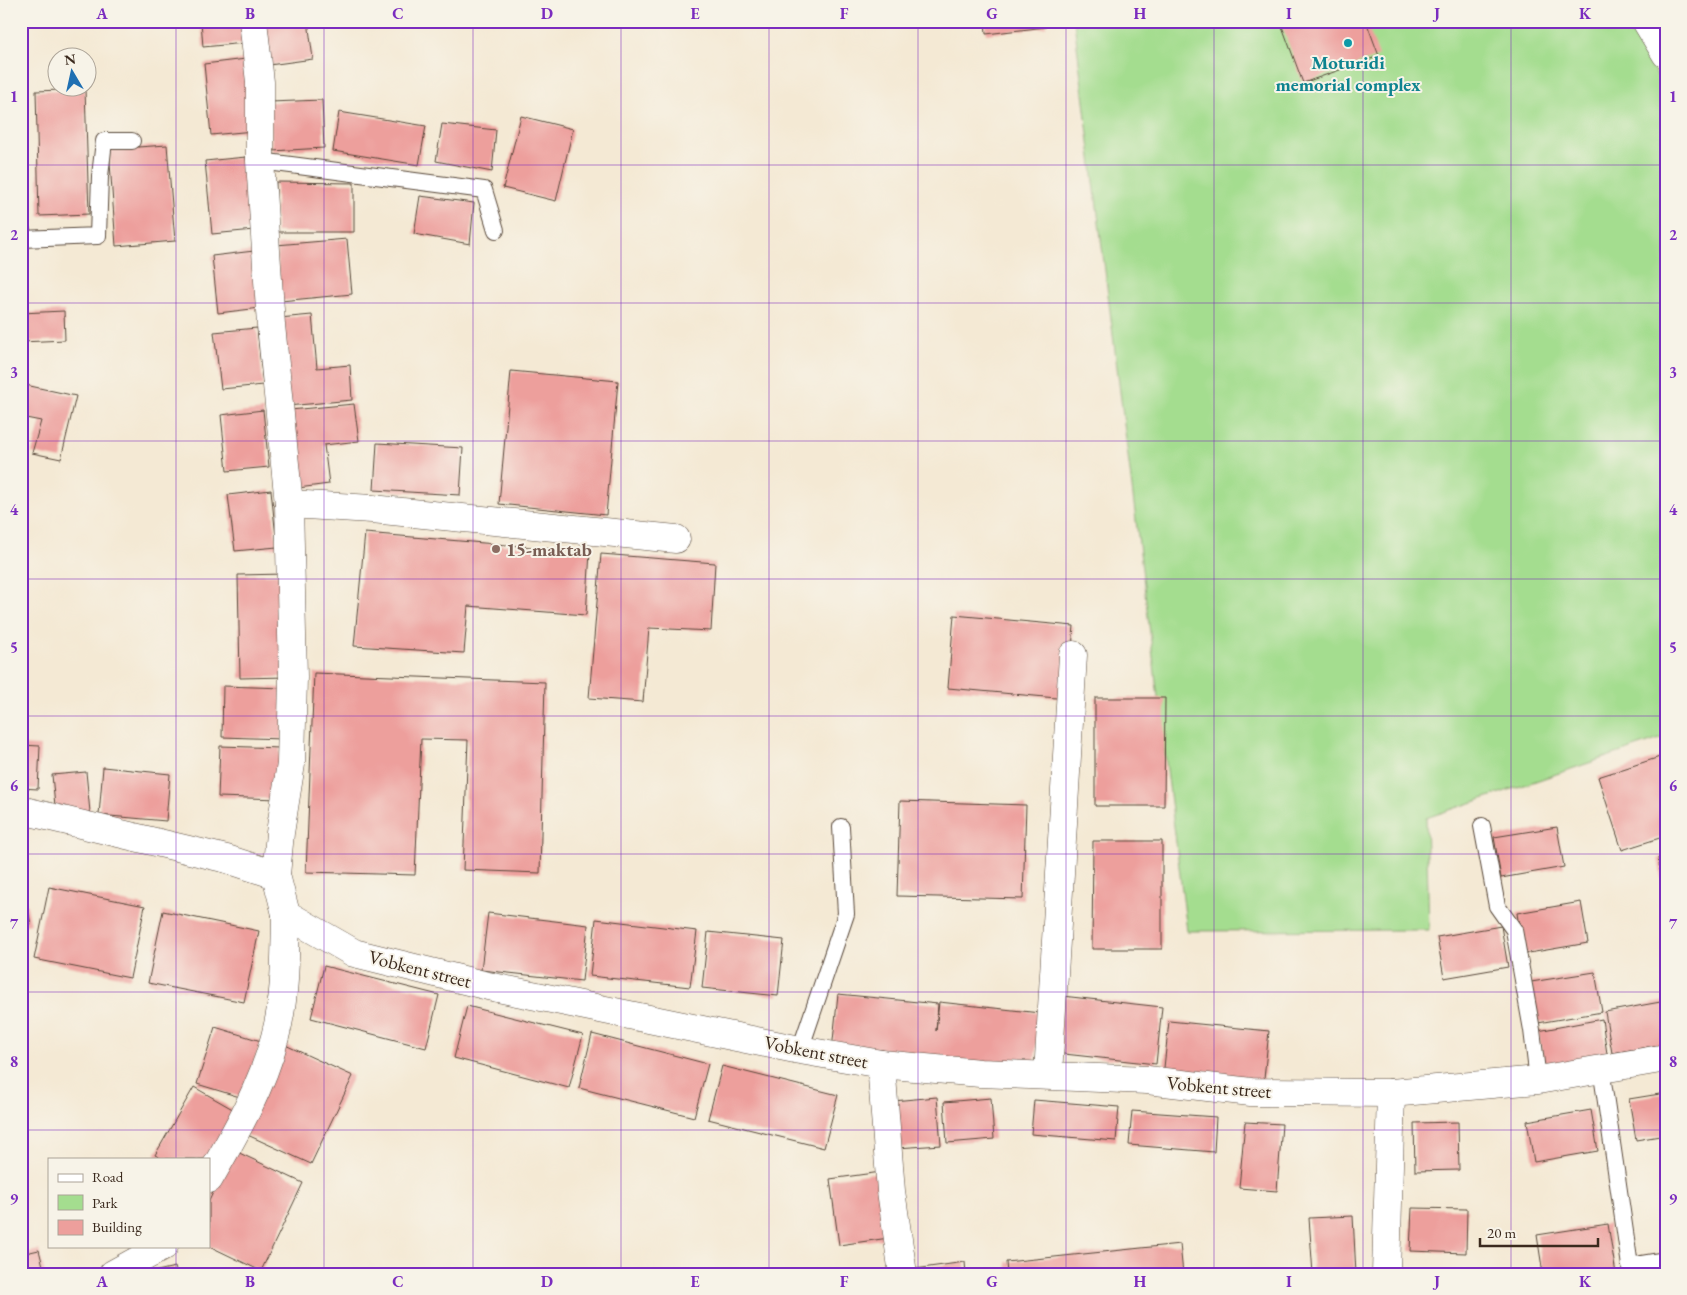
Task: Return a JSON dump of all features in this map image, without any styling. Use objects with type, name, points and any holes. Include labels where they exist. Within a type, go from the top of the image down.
[{"type":"street","points":[[210,1177],[241,1122],[275,1036],[284,981],[286,914],[276,875],[291,754],[294,677],[289,504],[271,326],[260,161],[260,82],[253,21]]},
{"type":"street","points":[[1646,21],[1666,54]]},
{"type":"street","points":[[289,504],[372,509],[676,539]]},
{"type":"street","points":[[1048,1075],[1073,655]]},
{"type":"street","points":[[21,810],[227,860],[276,875]]},
{"type":"street","name":"Vobkent street","points":[[286,914],[354,952],[488,986],[800,1050],[881,1064],[980,1073],[1147,1080],[1251,1092],[1391,1093],[1538,1080],[1666,1058]]},
{"type":"street","points":[[881,1064],[891,1191],[903,1274]]},
{"type":"street","points":[[1386,1274],[1391,1093]]},
{"type":"street","points":[[113,1274],[160,1248]]},
{"type":"lane","points":[[21,239],[98,236],[100,176],[104,141],[132,141]]},
{"type":"lane","points":[[260,161],[484,190],[496,230]]},
{"type":"lane","points":[[1482,826],[1497,906],[1514,930],[1532,1030],[1538,1080]]},
{"type":"lane","points":[[800,1050],[846,914],[841,827]]},
{"type":"lane","points":[[1601,1068],[1630,1266],[1666,1260]]},
{"type":"green space","points":[[1074,21],[1628,21],[1666,92],[1666,737],[1426,818],[1429,930],[1187,931]]},
{"type":"building","points":[[201,21],[243,21],[245,43],[203,47]]},
{"type":"building","points":[[263,21],[308,21],[313,59],[269,65]]},
{"type":"building","points":[[985,21],[1046,21],[1046,27],[986,34]]},
{"type":"building","points":[[1280,21],[1366,21],[1379,56],[1303,83]]},
{"type":"building","points":[[246,59],[253,131],[211,135],[204,64]]},
{"type":"building","points":[[36,91],[48,91],[48,98],[85,98],[89,214],[39,216]]},
{"type":"building","points":[[322,100],[324,148],[272,151],[270,102]]},
{"type":"building","points":[[339,112],[426,126],[419,165],[333,151]]},
{"type":"building","points":[[521,116],[573,129],[556,201],[503,188]]},
{"type":"building","points":[[442,124],[496,130],[492,172],[436,161]]},
{"type":"building","points":[[167,145],[175,241],[116,246],[109,149]]},
{"type":"building","points":[[246,157],[254,230],[212,234],[205,161]]},
{"type":"building","points":[[276,182],[354,183],[354,232],[276,232]]},
{"type":"building","points":[[420,196],[474,203],[470,244],[414,234]]},
{"type":"building","points":[[21,204],[31,231],[21,234]]},
{"type":"building","points":[[347,239],[352,294],[281,301],[276,245]]},
{"type":"building","points":[[254,251],[260,308],[218,313],[212,256]]},
{"type":"building","points":[[64,311],[65,340],[21,342],[21,313]]},
{"type":"building","points":[[312,315],[317,368],[350,365],[352,400],[287,406],[279,318]]},
{"type":"building","points":[[257,328],[263,385],[221,389],[214,332]]},
{"type":"building","points":[[511,371],[618,381],[606,515],[499,504]]},
{"type":"building","points":[[21,384],[76,396],[61,459],[32,453],[41,421],[21,417]]},
{"type":"building","points":[[354,404],[359,441],[324,445],[329,484],[298,488],[290,410]]},
{"type":"building","points":[[263,410],[269,467],[227,471],[221,415]]},
{"type":"building","points":[[377,443],[463,448],[460,495],[374,490]]},
{"type":"building","points":[[271,490],[277,547],[235,551],[228,495]]},
{"type":"building","points":[[365,533],[590,552],[586,615],[468,606],[464,653],[354,646]]},
{"type":"building","points":[[601,554],[715,563],[711,631],[649,628],[643,702],[589,698]]},
{"type":"building","points":[[286,574],[288,677],[240,678],[238,575]]},
{"type":"building","points":[[954,615],[1074,626],[1067,699],[948,688]]},
{"type":"building","points":[[314,673],[545,682],[540,873],[463,870],[468,740],[421,739],[415,875],[306,872]]},
{"type":"building","points":[[223,686],[284,688],[282,739],[222,737]]},
{"type":"building","points":[[1095,698],[1165,698],[1164,806],[1095,806]]},
{"type":"building","points":[[21,745],[40,746],[38,789],[21,788]]},
{"type":"building","points":[[220,746],[280,748],[279,799],[218,797]]},
{"type":"building","points":[[1666,755],[1666,836],[1622,850],[1598,777]]},
{"type":"building","points":[[103,767],[170,774],[166,821],[99,815]]},
{"type":"building","points":[[86,772],[90,812],[56,816],[52,775]]},
{"type":"building","points":[[900,801],[1026,805],[1023,899],[897,896]]},
{"type":"building","points":[[1557,827],[1564,867],[1501,878],[1494,837]]},
{"type":"building","points":[[1093,841],[1162,841],[1162,949],[1092,949]]},
{"type":"building","points":[[1666,857],[1666,901],[1665,901],[1658,858]]},
{"type":"building","points":[[21,880],[31,924],[21,926]]},
{"type":"building","points":[[49,887],[145,906],[130,978],[34,959]]},
{"type":"building","points":[[1581,902],[1588,943],[1523,954],[1517,913]]},
{"type":"building","points":[[163,911],[259,931],[244,1002],[148,983]]},
{"type":"building","points":[[488,913],[588,925],[582,981],[481,970]]},
{"type":"building","points":[[596,919],[697,931],[690,987],[590,976]]},
{"type":"building","points":[[1501,926],[1508,967],[1444,978],[1437,937]]},
{"type":"building","points":[[708,932],[784,940],[778,996],[702,988]]},
{"type":"building","points":[[324,966],[439,995],[426,1048],[311,1018]]},
{"type":"building","points":[[1595,972],[1602,1012],[1538,1023],[1531,982]]},
{"type":"building","points":[[838,994],[938,1004],[936,1031],[939,1002],[1040,1013],[1034,1070],[832,1050]]},
{"type":"building","points":[[1062,996],[1162,1007],[1156,1064],[1055,1053]]},
{"type":"building","points":[[1666,1001],[1666,1044],[1612,1053],[1605,1012]]},
{"type":"building","points":[[467,1006],[583,1035],[569,1088],[454,1058]]},
{"type":"building","points":[[1602,1019],[1608,1061],[1545,1071],[1538,1031]]},
{"type":"building","points":[[1169,1021],[1269,1031],[1263,1088],[1163,1077]]},
{"type":"building","points":[[215,1027],[261,1041],[243,1098],[197,1084]]},
{"type":"building","points":[[592,1034],[708,1064],[694,1117],[579,1088]]},
{"type":"building","points":[[283,1044],[353,1076],[311,1164],[241,1132]]},
{"type":"building","points":[[722,1066],[838,1095],[824,1148],[708,1119]]},
{"type":"building","points":[[194,1087],[236,1111],[209,1158],[160,1158],[155,1155]]},
{"type":"building","points":[[1666,1093],[1666,1135],[1636,1140],[1629,1099]]},
{"type":"building","points":[[937,1097],[941,1145],[897,1148],[893,1101]]},
{"type":"building","points":[[991,1098],[994,1139],[947,1143],[944,1102]]},
{"type":"building","points":[[1034,1100],[1119,1107],[1116,1141],[1031,1134]]},
{"type":"building","points":[[1591,1110],[1598,1151],[1534,1162],[1527,1121]]},
{"type":"building","points":[[1132,1111],[1216,1117],[1214,1152],[1129,1145]]},
{"type":"building","points":[[1245,1122],[1282,1124],[1277,1191],[1239,1188]]},
{"type":"building","points":[[1458,1122],[1459,1170],[1415,1171],[1414,1123]]},
{"type":"building","points":[[233,1150],[303,1183],[261,1271],[210,1246],[210,1199]]},
{"type":"building","points":[[881,1172],[889,1238],[839,1245],[830,1179]]},
{"type":"building","points":[[1412,1208],[1467,1209],[1466,1253],[1410,1251]]},
{"type":"building","points":[[1353,1216],[1356,1274],[1313,1274],[1309,1218]]},
{"type":"building","points":[[1608,1224],[1616,1274],[1543,1274],[1537,1235]]},
{"type":"building","points":[[1180,1244],[1183,1274],[1007,1274],[1006,1262]]},
{"type":"building","points":[[39,1250],[45,1274],[21,1274],[21,1254]]},
{"type":"building","points":[[965,1262],[966,1274],[915,1274],[915,1269]]},
{"type":"building","points":[[175,1267],[177,1274],[148,1274],[148,1273]]},
{"type":"building","points":[[1666,1269],[1666,1274],[1643,1274],[1643,1273]]},
{"type":"place","name":"Moturidi memorial complex","points":[[1348,43]]},
{"type":"place","name":"15-maktab","points":[[496,549]]}]
